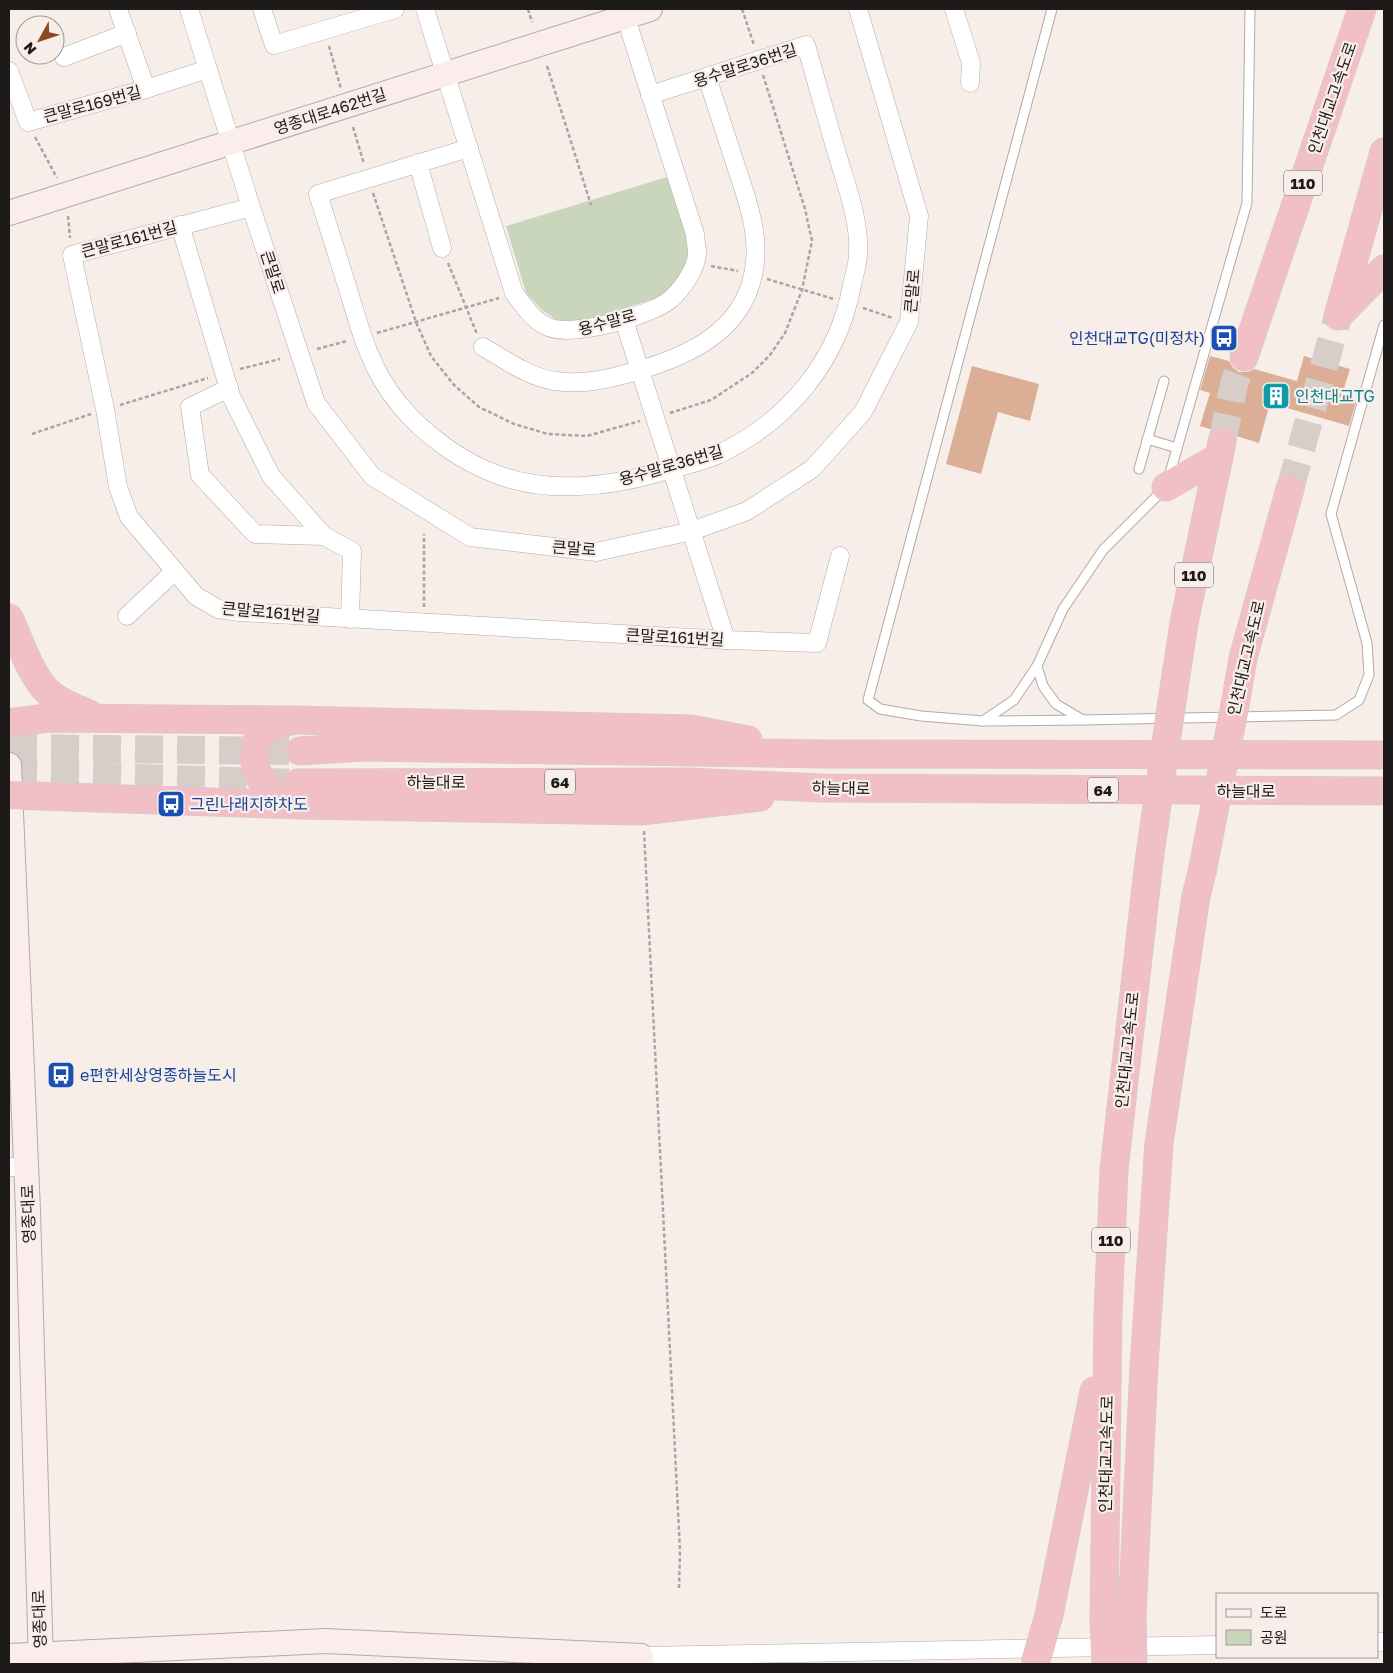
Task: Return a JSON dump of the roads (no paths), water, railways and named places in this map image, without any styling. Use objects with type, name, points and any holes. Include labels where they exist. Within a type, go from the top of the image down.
[{"type":"highway","name":"인천대교고속도로","points":[[1244,357],[1362,9]]},
{"type":"highway","points":[[1384,152],[1338,316],[1384,269]]},
{"type":"highway","name":"인천대교고속도로","points":[[1106,1664],[1104,1620],[1108,1313],[1114,1170],[1149,861],[1171,708],[1184,623],[1220,450],[1166,487]]},
{"type":"highway","name":"인천대교고속도로","points":[[1133,1664],[1132,1615],[1144,1366],[1159,1143],[1196,896],[1243,658],[1290,489]]},
{"type":"highway","points":[[9,618],[35,674],[47,692],[61,701],[102,720]]},
{"type":"highway","points":[[9,723],[47,718],[102,720],[294,720],[691,729],[823,754]]},
{"type":"highway","points":[[294,720],[264,731],[254,746],[257,774],[267,787],[276,795],[299,794]]},
{"type":"highway","name":"하늘대로","points":[[300,751],[363,747],[823,754],[1384,755]]},
{"type":"highway","name":"하늘대로","points":[[10,795],[299,794],[640,811],[721,803],[821,788],[1384,791]]},
{"type":"highway","points":[[1035,1664],[1050,1615],[1074,1499],[1108,1313]]},
{"type":"street","points":[[118,9],[146,89]]},
{"type":"street","name":"큰말로","points":[[189,9],[251,207],[316,403],[372,476],[470,537],[596,552],[692,531],[747,511],[812,469],[863,412],[909,322],[918,216],[858,9]]},
{"type":"street","points":[[262,9],[274,45],[324,30],[367,13],[395,9]]},
{"type":"street","name":"용수말로","points":[[425,9],[514,293],[529,314],[547,327],[570,332],[624,320],[670,300],[687,280],[698,255],[695,234],[624,13]]},
{"type":"street","name":"영종대로462번길","points":[[9,213],[446,74],[624,13],[650,9]]},
{"type":"street","points":[[954,9],[971,63],[970,83]]},
{"type":"street","points":[[65,57],[127,33]]},
{"type":"street","name":"용수말로36번길","points":[[470,148],[318,194],[362,337],[375,368],[399,404],[427,431],[461,457],[501,476],[538,485],[584,486],[633,480],[672,469],[715,456],[751,437],[783,413],[812,382],[835,341],[849,304],[858,254],[854,210],[806,46],[650,95]]},
{"type":"street","name":"큰말로169번길","points":[[9,72],[28,122],[146,89],[208,69]]},
{"type":"street","points":[[483,347],[524,371],[553,380],[580,383],[604,380],[672,360],[698,348],[722,330],[743,306],[754,274],[756,241],[750,210],[707,77]]},
{"type":"street","points":[[418,163],[442,248]]},
{"type":"street","name":"큰말로161번길","points":[[251,207],[72,255],[105,409],[118,487],[129,517],[196,596],[218,609],[350,619],[726,640],[816,642],[840,556]]},
{"type":"street","points":[[180,225],[227,381],[271,476],[324,536],[352,551],[350,619]]},
{"type":"street","points":[[624,320],[726,640]]},
{"type":"street","points":[[227,381],[190,407],[200,475],[255,534],[324,536]]},
{"type":"street","points":[[127,616],[175,571]]},
{"type":"street","name":"영종대로","points":[[9,765],[17,1167],[41,1659]]},
{"type":"street","points":[[9,1656],[41,1659],[326,1641],[641,1660],[1216,1645]]},
{"type":"lane","points":[[1052,9],[868,700],[880,709],[921,716],[983,721],[1336,715],[1359,700],[1369,675],[1367,643],[1332,514],[1384,325]]},
{"type":"lane","points":[[983,721],[1014,700],[1038,666],[1063,609],[1103,550],[1166,487],[1247,202],[1250,9]]},
{"type":"lane","points":[[1139,469],[1164,381]]},
{"type":"lane","points":[[1148,439],[1177,448]]},
{"type":"lane","points":[[1038,666],[1043,686],[1056,704],[1083,720]]},
{"type":"tunnel","points":[[1290,489],[1338,316]]},
{"type":"tunnel","points":[[1222,442],[1234,384],[1244,357]]},
{"type":"tunnel","points":[[9,748],[300,751]]},
{"type":"tunnel","points":[[9,774],[298,783]]},
{"type":"place","name":"인천대교TG(미정차)","points":[[1224,338]]},
{"type":"place","name":"인천대교TG","points":[[1276,396]]},
{"type":"place","name":"그린나래지하차도","points":[[171,804]]},
{"type":"place","name":"e편한세상영종하늘도시","points":[[61,1075]]}]
